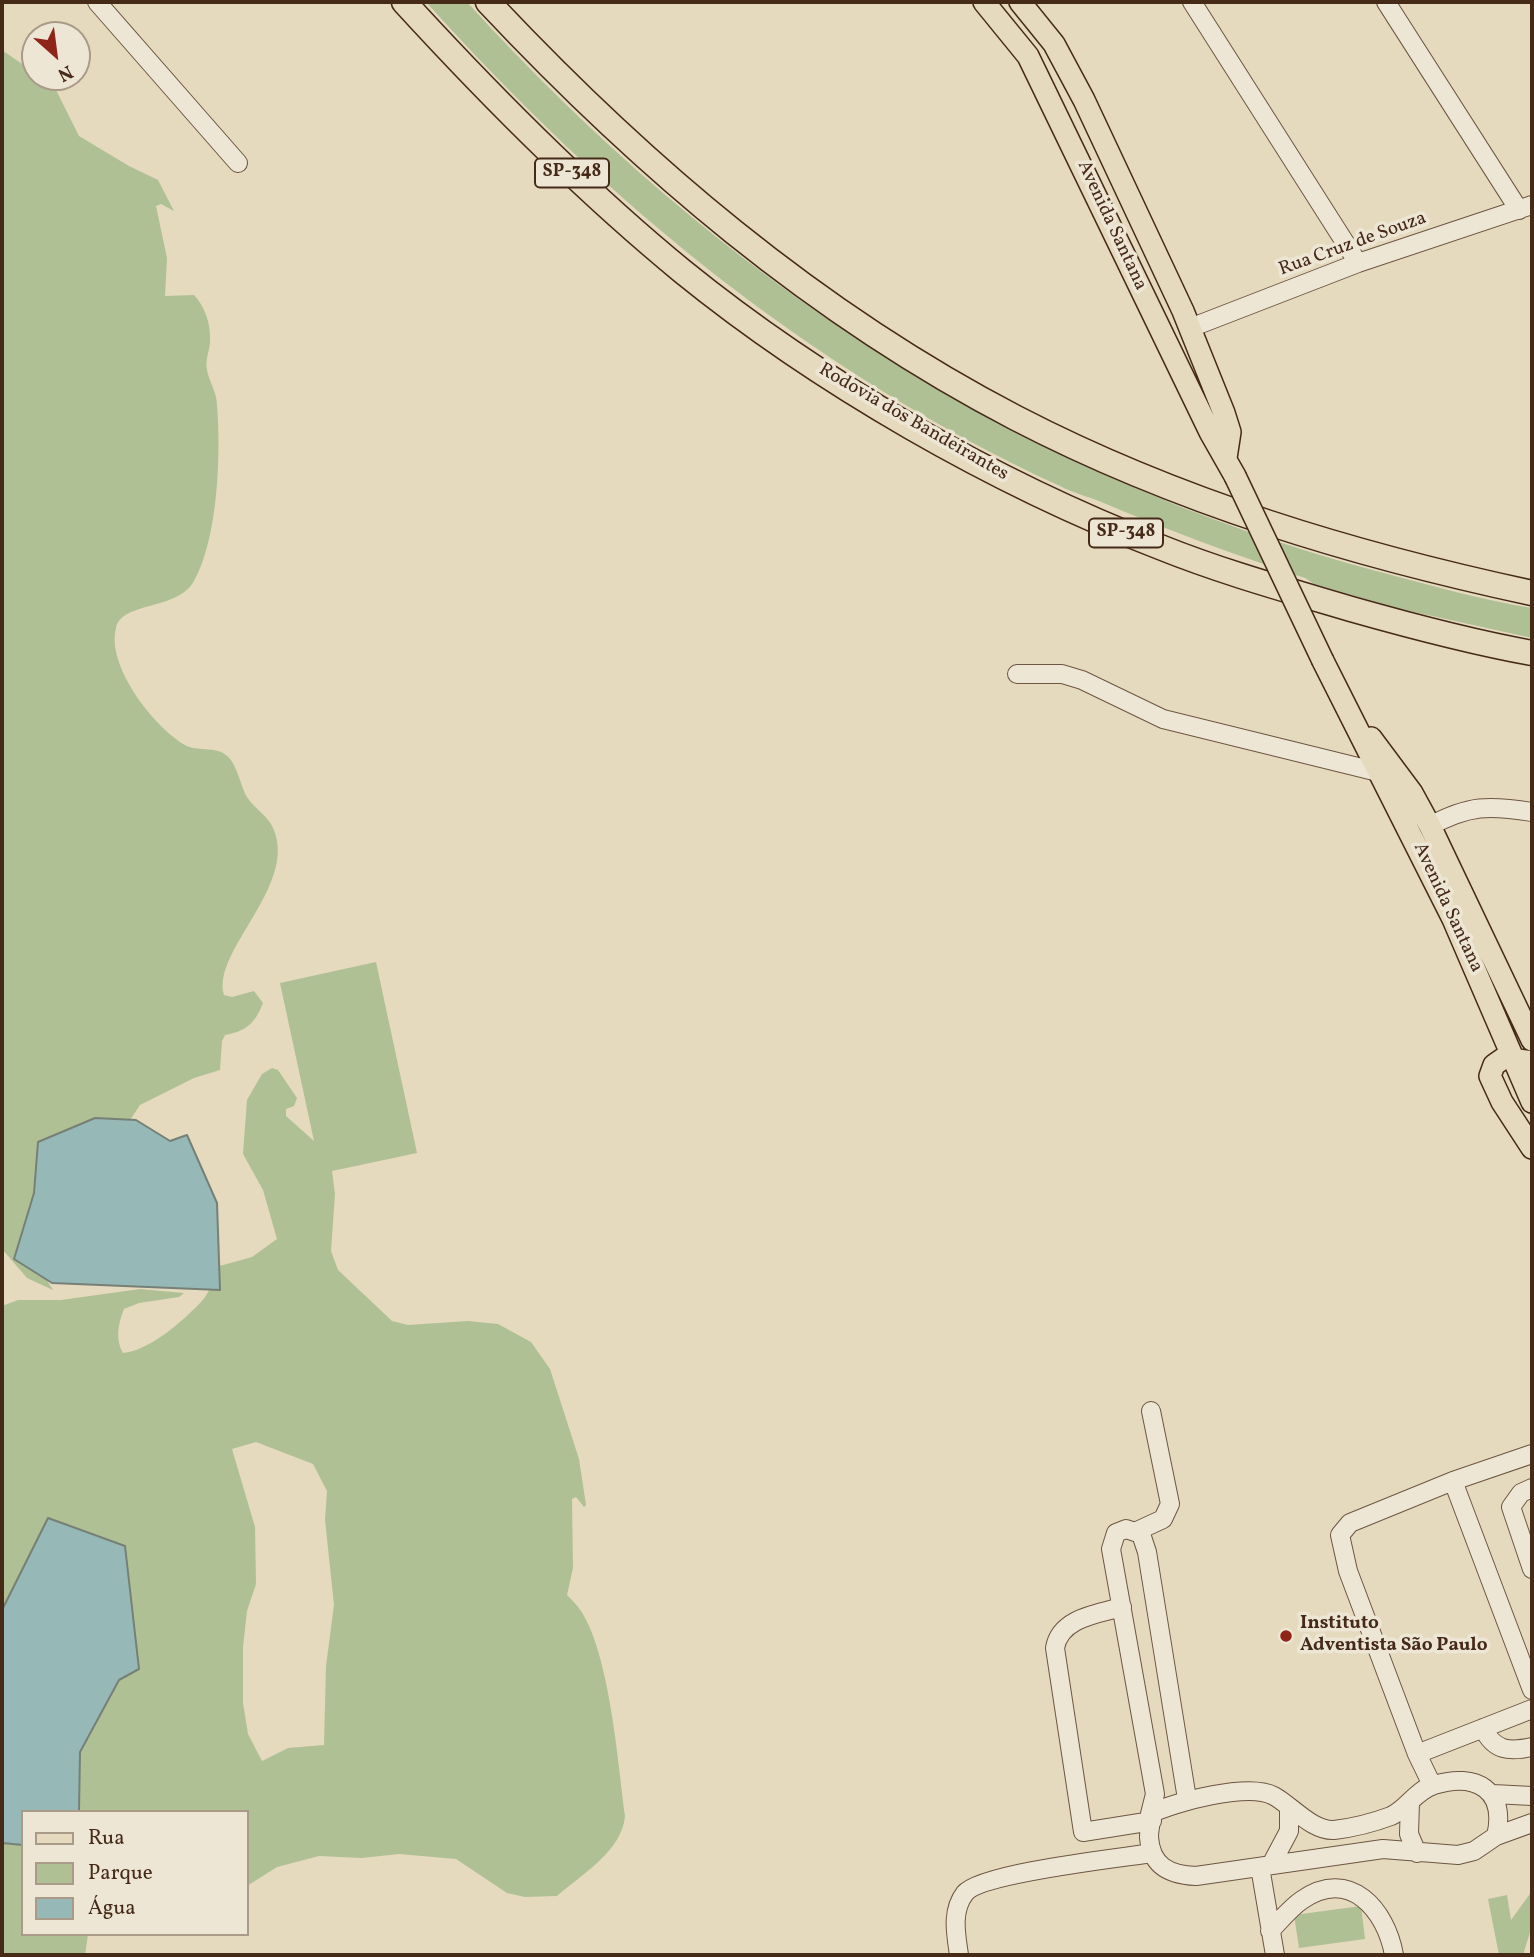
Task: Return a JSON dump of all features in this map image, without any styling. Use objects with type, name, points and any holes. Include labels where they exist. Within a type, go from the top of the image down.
[{"type":"highway","name":"Rodovia dos Bandeirantes","points":[[404,2],[470,75],[684,273],[832,378],[910,425],[1061,505],[1230,573],[1398,622],[1532,653]]},
{"type":"highway","name":"SP-348","points":[[488,2],[543,60],[641,155],[760,254],[881,338],[1015,417],[1138,474],[1223,506],[1345,547],[1532,593]]},
{"type":"main road","name":"Avenida Santana","points":[[984,2],[1028,56],[1210,432],[1231,467],[1322,661],[1354,718],[1378,772],[1522,1060],[1532,1102]]},
{"type":"main road","name":"Avenida Santana","points":[[1020,2],[1054,44],[1084,100],[1190,328],[1230,432],[1231,467]]},
{"type":"main road","name":"Avenida Santana","points":[[1354,718],[1412,793],[1532,1040]]},
{"type":"main road","points":[[1522,1060],[1504,1058],[1494,1065],[1490,1076],[1502,1102],[1532,1149]]},
{"type":"street","points":[[97,2],[238,163]]},
{"type":"street","points":[[1192,2],[1358,263]]},
{"type":"street","points":[[1386,2],[1526,207]]},
{"type":"street","name":"Rua Cruz de Souza","points":[[1190,328],[1358,263],[1526,207]]},
{"type":"street","points":[[1017,674],[1062,674],[1082,680],[1163,719],[1378,772]]},
{"type":"street","points":[[1430,826],[1458,811],[1489,806],[1532,812]]},
{"type":"street","points":[[1151,1411],[1170,1504],[1163,1519],[1136,1531],[1121,1530],[1111,1543],[1155,1794],[1149,1826],[1152,1853],[1158,1864],[1182,1875],[1383,1849],[1458,1855],[1475,1852],[1496,1836],[1532,1823]]},
{"type":"street","points":[[1433,1785],[1417,1754],[1348,1571],[1340,1535],[1350,1523],[1453,1481],[1532,1454]]},
{"type":"street","points":[[1453,1481],[1532,1690]]},
{"type":"street","points":[[1532,1488],[1521,1493],[1511,1507],[1532,1569]]},
{"type":"street","points":[[1136,1531],[1147,1552],[1186,1799]]},
{"type":"street","points":[[1122,1607],[1091,1616],[1064,1629],[1057,1637],[1055,1648],[1083,1832],[1151,1818],[1186,1799],[1264,1792],[1316,1826],[1334,1830],[1389,1816],[1433,1785],[1473,1782],[1484,1785],[1493,1794],[1499,1820],[1496,1836]]},
{"type":"street","points":[[1417,1754],[1532,1709]]},
{"type":"street","points":[[1483,1728],[1493,1744],[1502,1749],[1532,1747]]},
{"type":"street","points":[[1493,1794],[1532,1796]]},
{"type":"street","points":[[1410,1802],[1409,1834],[1417,1853]]},
{"type":"street","points":[[1275,1955],[1270,1931],[1266,1865],[1289,1831],[1289,1807]]},
{"type":"street","points":[[959,1955],[955,1918],[959,1902],[974,1885],[1019,1874],[1152,1853]]},
{"type":"street","points":[[1270,1931],[1303,1899],[1323,1891],[1357,1894],[1371,1902],[1382,1917],[1390,1933],[1394,1955]]},
{"type":"green space","points":[[426,2],[467,2],[563,102],[664,194],[770,278],[881,354],[998,422],[1120,481],[1247,531],[1380,572],[1475,597],[1532,608],[1532,638],[1396,608],[1314,584],[1305,578],[1201,542],[1070,491],[969,441],[882,391],[798,336],[718,277],[641,213],[495,76]]},
{"type":"green space","points":[[2,50],[21,63],[21,91],[56,91],[79,136],[158,180],[174,211],[161,204],[156,206],[167,258],[165,296],[194,295],[205,311],[210,330],[207,367],[217,401],[218,425],[218,471],[213,520],[202,563],[194,581],[186,591],[175,597],[128,613],[120,619],[115,643],[125,677],[135,694],[160,724],[185,745],[222,752],[230,759],[247,797],[271,824],[278,846],[275,869],[267,892],[230,957],[224,977],[224,995],[232,997],[254,991],[263,1003],[253,1021],[245,1028],[225,1035],[222,1041],[220,1070],[194,1078],[140,1105],[36,1263],[53,1290],[27,1278],[2,1249]]},
{"type":"green space","points":[[376,962],[417,1153],[332,1171],[335,1194],[331,1251],[338,1270],[392,1321],[408,1325],[468,1321],[498,1324],[531,1342],[550,1369],[579,1459],[586,1505],[584,1507],[576,1497],[572,1499],[573,1568],[567,1595],[584,1616],[593,1636],[607,1685],[625,1816],[617,1840],[609,1851],[557,1896],[525,1897],[507,1893],[456,1859],[399,1854],[362,1858],[319,1856],[277,1867],[248,1885],[248,1810],[79,1810],[80,1752],[119,1680],[2,1610],[2,1306],[18,1300],[61,1300],[140,1289],[184,1293],[179,1297],[139,1303],[124,1309],[118,1337],[123,1353],[144,1347],[194,1310],[209,1290],[216,1267],[252,1257],[277,1239],[263,1190],[243,1154],[247,1100],[262,1074],[272,1068],[278,1070],[297,1098],[294,1106],[286,1109],[286,1116],[314,1141],[280,983]],"holes":[[[256,1442],[313,1464],[327,1491],[325,1520],[334,1605],[326,1666],[324,1745],[288,1748],[262,1761],[248,1734],[243,1703],[243,1647],[247,1611],[256,1584],[255,1527],[232,1449]]]},
{"type":"green space","points":[[2,1843],[21,1845],[21,1936],[88,1936],[85,1955],[2,1955]]},
{"type":"green space","points":[[1532,1891],[1532,1926],[1523,1955],[1499,1955],[1488,1899],[1507,1895],[1511,1920]]},
{"type":"green space","points":[[1361,1906],[1365,1939],[1299,1948],[1294,1915]]},
{"type":"water","points":[[95,1118],[136,1120],[170,1141],[187,1135],[217,1203],[220,1290],[52,1283],[14,1259],[34,1193],[38,1142]]},
{"type":"water","points":[[48,1518],[125,1546],[139,1669],[119,1680],[80,1752],[79,1810],[21,1810],[21,1845],[2,1843],[2,1610]]},
{"type":"place","name":"Instituto Adventista São Paulo","points":[[1286,1636]]}]
